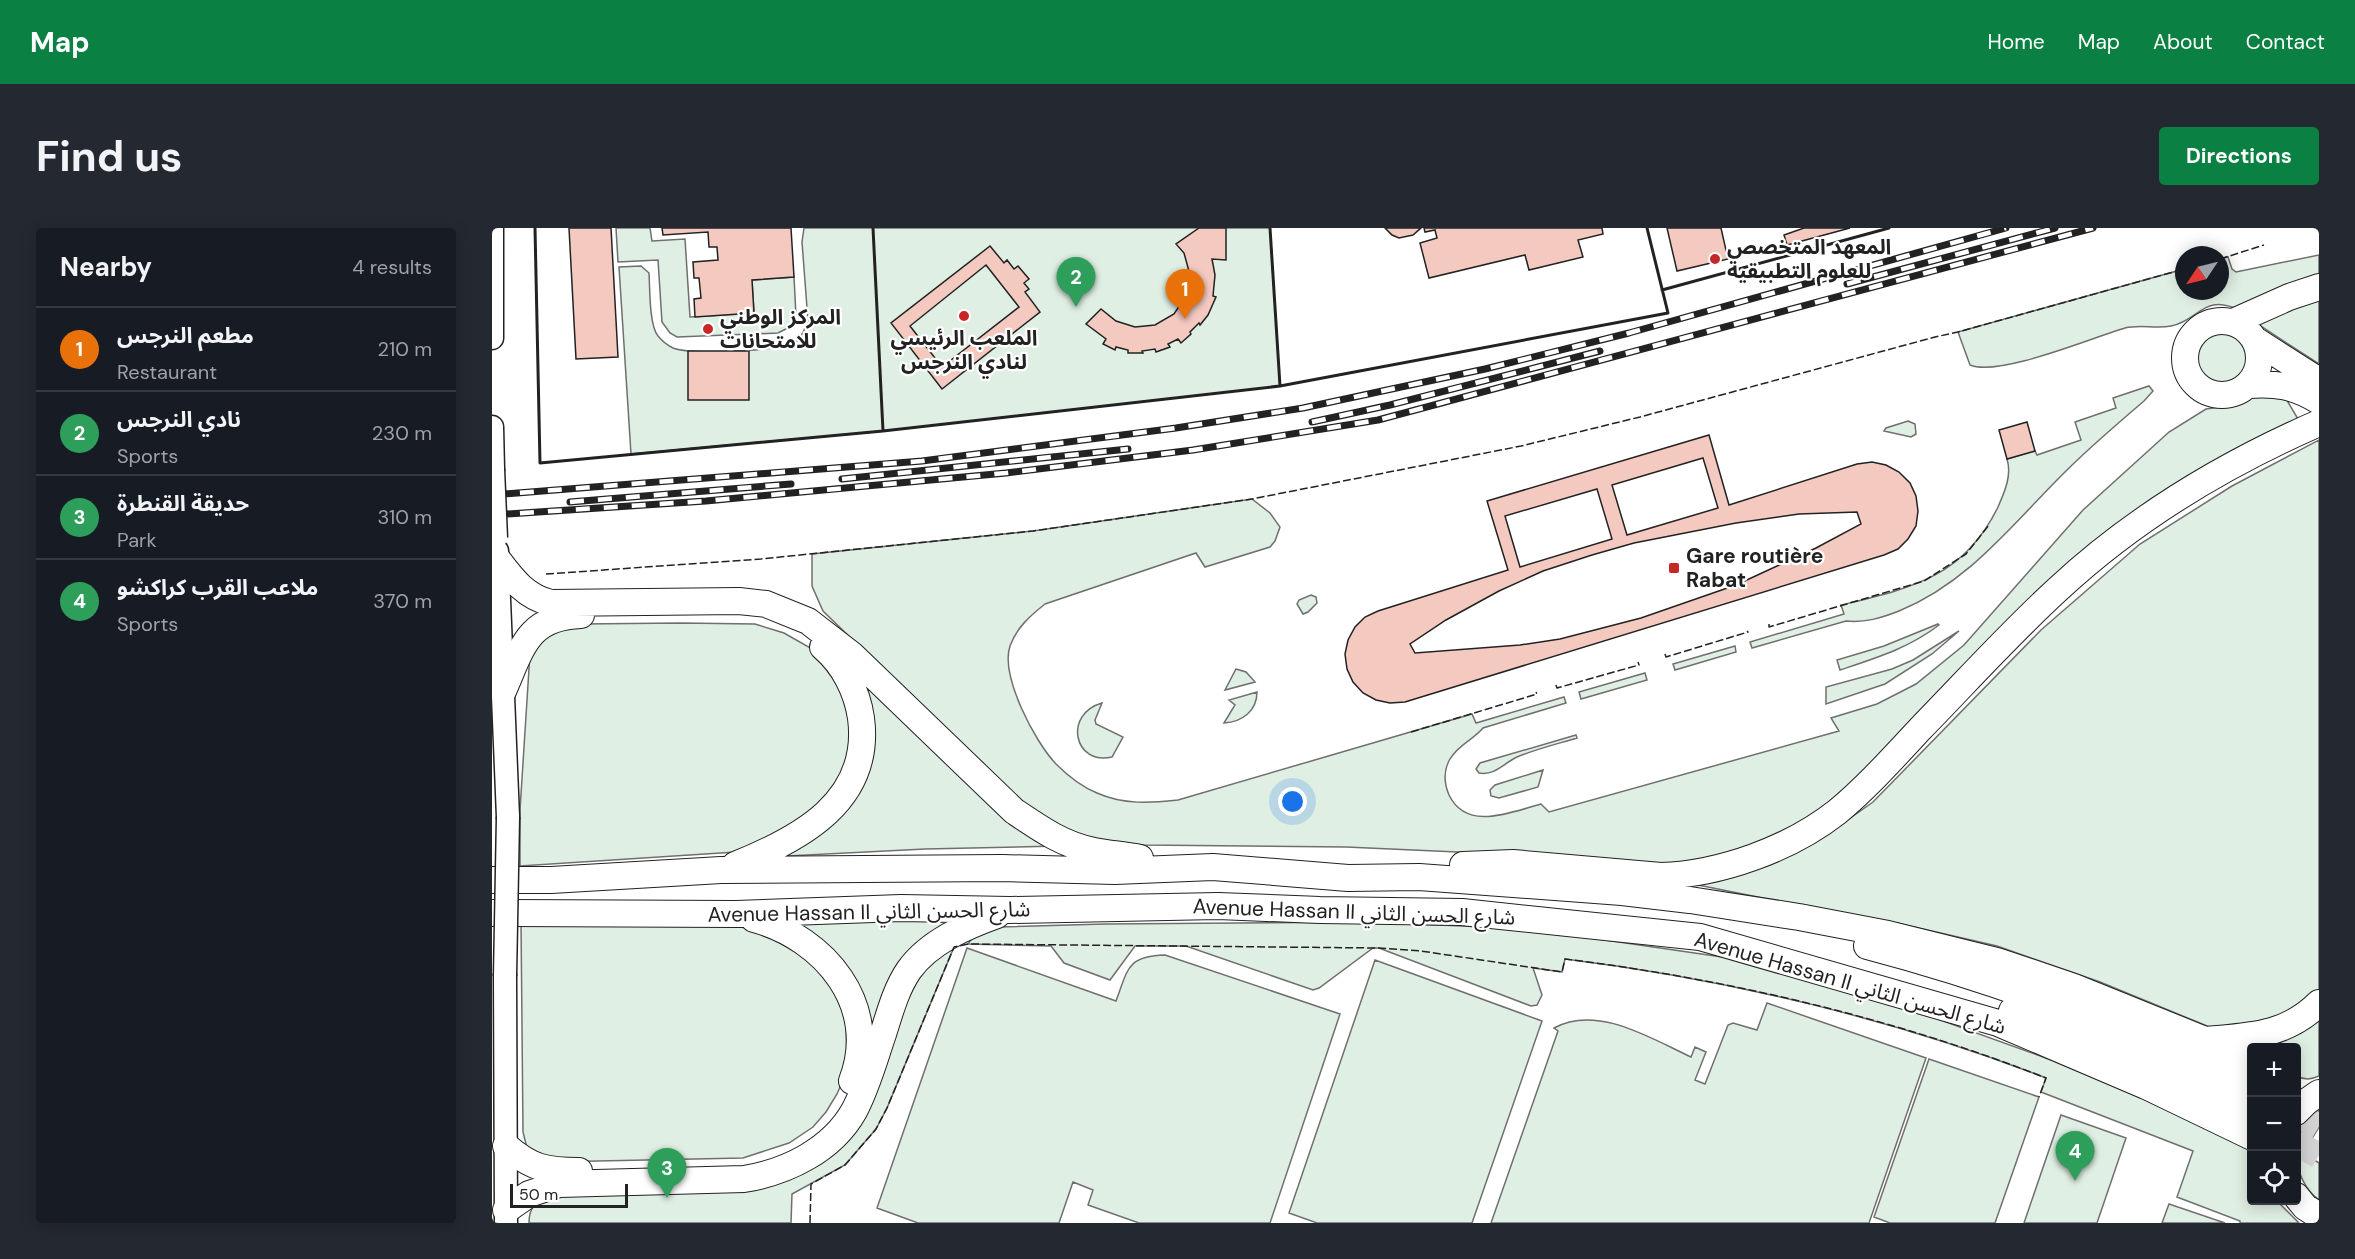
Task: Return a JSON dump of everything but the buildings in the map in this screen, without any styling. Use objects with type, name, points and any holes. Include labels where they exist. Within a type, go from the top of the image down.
[{"type":"highway","points":[[2233,322],[2289,297],[2319,288]]},
{"type":"highway","points":[[2249,385],[2258,368],[2259,358],[2249,332],[2233,322],[2222,320],[2212,322],[2193,334],[2187,344],[2185,354],[2187,371],[2198,386],[2214,394],[2233,394],[2249,385],[2273,383],[2309,395],[2319,401]]},
{"type":"highway","points":[[2254,340],[2319,381]]},
{"type":"highway","points":[[1296,874],[1344,867],[1513,863],[1678,876],[1721,868],[1785,843],[1835,813],[1862,790],[2057,589],[2106,548],[2176,499],[2227,468],[2319,423]]},
{"type":"highway","points":[[497,549],[518,585],[531,596],[551,603],[739,601],[784,609],[808,621],[852,655],[1014,811],[1044,832],[1064,842],[1092,851],[1132,857],[1175,868]]},
{"type":"highway","points":[[503,691],[524,644],[532,633],[551,619],[567,615],[751,617],[795,627],[814,640],[844,670],[859,707],[861,742],[859,760],[852,781],[842,799],[829,813],[807,829],[767,852],[721,870]]},
{"type":"highway","name":"Avenue Hassan II شارع الحسن الثاني","points":[[492,880],[552,880],[721,870],[1013,868],[1115,871],[1213,867],[1348,878],[1419,877],[1493,881],[1622,892],[1690,900],[1888,934],[1997,961],[2074,987],[2205,1040],[2247,1061]]},
{"type":"highway","points":[[1690,900],[1887,951],[2042,999],[2182,1055],[2247,1087]]},
{"type":"highway","name":"Avenue Hassan II شارع الحسن الثاني","points":[[492,913],[736,914],[901,908],[1010,910],[1218,906],[1462,912],[1700,937],[1998,1023],[2146,1086],[2247,1135]]},
{"type":"highway","points":[[506,1217],[529,1194],[559,1184],[744,1179],[772,1173],[809,1156],[839,1131],[853,1113],[866,1085],[894,1002],[910,969],[931,949],[952,934],[1010,910]]},
{"type":"highway","points":[[506,1146],[529,1164],[558,1171],[731,1167],[768,1161],[782,1155],[814,1138],[828,1125],[848,1092],[858,1056],[859,1034],[855,1010],[847,988],[824,957],[788,931],[771,923],[736,914]]},
{"type":"highway","points":[[1700,937],[1769,945],[1957,993],[2066,1031],[2247,1115]]},
{"type":"highway","points":[[2205,1040],[2260,1036],[2281,1029],[2307,1015],[2319,1003]]},
{"type":"highway","points":[[2301,1086],[2319,1092]]},
{"type":"highway","points":[[2301,1107],[2319,1092]]},
{"type":"highway","points":[[2301,1202],[2319,1216]]},
{"type":"main road","points":[[492,228],[492,338]]},
{"type":"main road","points":[[492,427],[508,816],[505,976],[506,1217]]},
{"type":"green space","points":[[616,228],[650,228],[652,241],[685,239],[690,317],[754,313],[752,280],[794,277],[796,316],[794,325],[778,333],[677,337],[670,333],[662,322],[658,260],[618,262]]},
{"type":"green space","points":[[804,228],[1270,228],[1280,386],[883,431],[631,454],[619,267],[641,266],[649,273],[651,315],[655,331],[661,340],[673,348],[735,351],[787,345],[799,339],[808,321],[802,242]]},
{"type":"green space","points":[[2319,255],[2319,280],[2242,311],[2218,304],[2203,309],[2181,323],[2171,326],[2125,328],[2046,355],[2002,366],[1970,365],[1958,332],[2175,272],[2175,300],[2229,300],[2229,260],[2232,269],[2236,272]]},
{"type":"green space","points":[[2319,296],[2319,364],[2259,323]]},
{"type":"green space","points":[[2222,329],[2233,331],[2242,337],[2248,346],[2250,357],[2248,368],[2242,377],[2233,383],[2222,385],[2211,383],[2202,377],[2196,368],[2194,357],[2196,346],[2202,337],[2211,331]]},
{"type":"green space","points":[[2149,386],[2153,391],[2144,401],[2075,462],[1989,550],[1948,584],[1924,599],[1886,616],[1866,621],[1846,621],[1752,648],[1750,642],[1844,614],[1841,605],[1913,585],[1952,564],[1984,531],[1998,507],[2008,477],[2007,459],[2035,451],[2037,455],[2081,440],[2075,422],[2116,408],[2113,398]]},
{"type":"green space","points":[[2254,397],[2285,397],[2298,419],[2198,471],[1818,814],[1742,851],[1673,866],[1502,854],[1346,847],[1093,843],[1034,816],[823,611],[812,586],[812,554],[1033,531],[1252,499],[1270,513],[1280,527],[1270,547],[1205,567],[1196,553],[1045,604],[1020,628],[1010,646],[1008,659],[1010,674],[1021,708],[1056,764],[1080,784],[1117,800],[1157,802],[1178,800],[1472,714],[1476,723],[1564,697],[1566,703],[1483,728],[1453,754],[1445,772],[1449,795],[1457,806],[1467,813],[1490,816],[1541,804],[1549,812],[1839,731],[1831,718],[1877,704],[1916,684],[1964,645],[2083,510],[2169,432],[2206,409],[2228,406]]},
{"type":"green space","points":[[1908,421],[1915,424],[1916,434],[1911,437],[1884,431],[1886,428]]},
{"type":"green space","points":[[2319,440],[2319,992],[2279,1019],[2212,1028],[2100,982],[1997,946],[1897,923],[1698,885],[1826,835],[1873,802],[2041,630],[2140,544],[2232,486]]},
{"type":"green space","points":[[1311,595],[1316,597],[1317,603],[1303,614],[1297,604],[1299,600]]},
{"type":"green space","points":[[581,624],[755,624],[784,633],[814,650],[839,680],[853,736],[841,781],[805,823],[736,852],[520,866],[520,810],[530,653],[551,631]]},
{"type":"green space","points":[[1938,624],[1928,633],[1904,646],[1840,670],[1837,660],[1884,646]]},
{"type":"green space","points":[[1959,631],[1932,654],[1885,684],[1826,704],[1826,687],[1892,669],[1913,660]]},
{"type":"green space","points":[[1735,646],[1736,652],[1675,670],[1673,664]]},
{"type":"green space","points":[[1236,669],[1246,672],[1255,682],[1225,690]]},
{"type":"green space","points":[[1645,673],[1647,680],[1581,699],[1579,692]]},
{"type":"green space","points":[[866,682],[1058,846],[925,849],[787,856],[789,849],[834,818]]},
{"type":"green space","points":[[1257,692],[1254,705],[1247,714],[1237,720],[1224,723],[1235,705],[1229,700]]},
{"type":"green space","points":[[1102,703],[1095,720],[1096,724],[1123,737],[1112,757],[1099,758],[1089,754],[1082,747],[1078,738],[1078,727],[1082,717],[1090,709]]},
{"type":"green space","points":[[1576,735],[1577,738],[1517,757],[1490,773],[1479,773],[1476,769],[1480,763]]},
{"type":"green space","points":[[1543,770],[1538,787],[1499,798],[1491,796],[1490,790],[1495,785]]},
{"type":"green space","points":[[958,919],[875,1034],[784,920]]},
{"type":"green space","points":[[521,922],[736,926],[763,932],[810,955],[846,1011],[847,1071],[837,1094],[813,1127],[789,1143],[743,1158],[549,1162],[527,1148],[523,1132]]},
{"type":"green space","points":[[1368,922],[1529,929],[1736,959],[1907,1008],[2054,1061],[2124,1090],[2247,1147],[2247,1205],[2281,1205],[2299,1223],[2240,1223],[2240,1221],[2177,1197],[2193,1151],[2041,1092],[2046,1078],[1930,1037],[1748,990],[1626,967],[1565,959],[1562,972],[1533,968],[1542,995],[1537,1005],[1531,1006],[1379,948],[1373,948],[1319,988],[1313,990],[1186,946],[1135,946],[1110,980],[1064,963],[1051,946],[968,944],[975,934],[999,927]]},
{"type":"green space","points":[[954,947],[887,1108],[876,1129],[845,1165],[792,1194],[791,1223],[529,1223],[530,1213],[534,1206],[547,1195],[812,1167],[905,1005],[925,965]]},
{"type":"green space","points":[[967,948],[1116,1001],[1130,967],[1143,958],[1165,955],[1340,1014],[1270,1223],[1139,1223],[1088,1205],[1093,1190],[1073,1182],[1059,1223],[918,1223],[877,1208]]},
{"type":"green space","points":[[1375,960],[1542,1021],[1472,1223],[1317,1223],[1289,1213]]},
{"type":"green space","points":[[1767,1003],[1926,1058],[1869,1223],[1491,1223],[1558,1031],[1554,1028],[1571,1022],[1588,1020],[1606,1022],[1642,1034],[1691,1057],[1695,1047],[1706,1052],[1695,1080],[1705,1084],[1728,1025],[1733,1023],[1757,1030]]},
{"type":"green space","points":[[2319,1012],[2319,1076],[2308,1079],[2301,1078],[2301,1043],[2247,1043],[2247,1051],[2233,1044]]},
{"type":"green space","points":[[1929,1059],[2039,1097],[1995,1223],[1890,1223],[1874,1217]]},
{"type":"green space","points":[[2319,1111],[2319,1127],[2303,1153],[2319,1163],[2319,1200],[2310,1191],[2301,1175],[2301,1133],[2309,1120]]},
{"type":"green space","points":[[2061,1115],[2126,1138],[2097,1223],[2024,1223]]},
{"type":"green space","points":[[2169,1204],[2225,1223],[2162,1223]]},
{"type":"tunnel","points":[[2301,1117],[2319,1127]]},
{"type":"tunnel","points":[[2301,1146],[2319,1156]]},
{"type":"railway","points":[[492,495],[922,461],[1176,428],[1303,408],[1485,369],[1629,333],[2006,228]]},
{"type":"railway","points":[[1847,284],[2055,228]]},
{"type":"railway","points":[[492,515],[706,501],[1006,473],[1193,450],[1378,420],[2093,228]]},
{"type":"railway","points":[[1312,422],[1390,405],[1600,351]]},
{"type":"railway","points":[[842,479],[1128,449]]},
{"type":"railway","points":[[570,502],[791,484]]},
{"type":"fence","points":[[2229,256],[2264,245]]},
{"type":"fence","points":[[546,574],[761,559],[1033,531],[1252,499],[1521,446],[1640,417],[2175,272]]},
{"type":"fence","points":[[1769,624],[1769,627],[1924,581],[1966,554],[1989,525]]},
{"type":"fence","points":[[1665,654],[1666,657],[1747,631]]},
{"type":"fence","points":[[1556,685],[1557,688],[1639,665],[1638,662]]},
{"type":"fence","points":[[1411,732],[1537,694],[1536,692]]},
{"type":"fence","points":[[810,1223],[811,1184],[845,1165],[876,1129],[887,1108],[954,947],[968,944],[1379,948],[1421,951],[1562,972],[1565,959],[1626,967],[1809,1004],[1930,1037],[2046,1078],[2039,1097]]},
{"type":"wall","points":[[535,228],[540,463],[883,431]]},
{"type":"wall","points":[[873,228],[883,431],[1280,386],[1668,313],[1647,228]]},
{"type":"wall","points":[[1270,228],[1280,386]]},
{"type":"wall","points":[[1662,290],[1889,228]]},
{"type":"place","name":"المعهد المتخصص للعلوم التطبيقية","points":[[1715,259]]},
{"type":"place","name":"نادي النرجس","points":[[1076,307]]},
{"type":"place","name":"الملعب الرئيسي لنادي النرجس","points":[[964,316]]},
{"type":"place","name":"مطعم النرجس","points":[[1185,319]]},
{"type":"place","name":"المركز الوطني للامتحانات","points":[[708,329]]},
{"type":"place","name":"Gare routière Rabat","points":[[1674,568]]},
{"type":"place","name":"ملاعب القرب كراكشو","points":[[2075,1181]]},
{"type":"place","name":"حديقة القنطرة","points":[[667,1198]]}]
